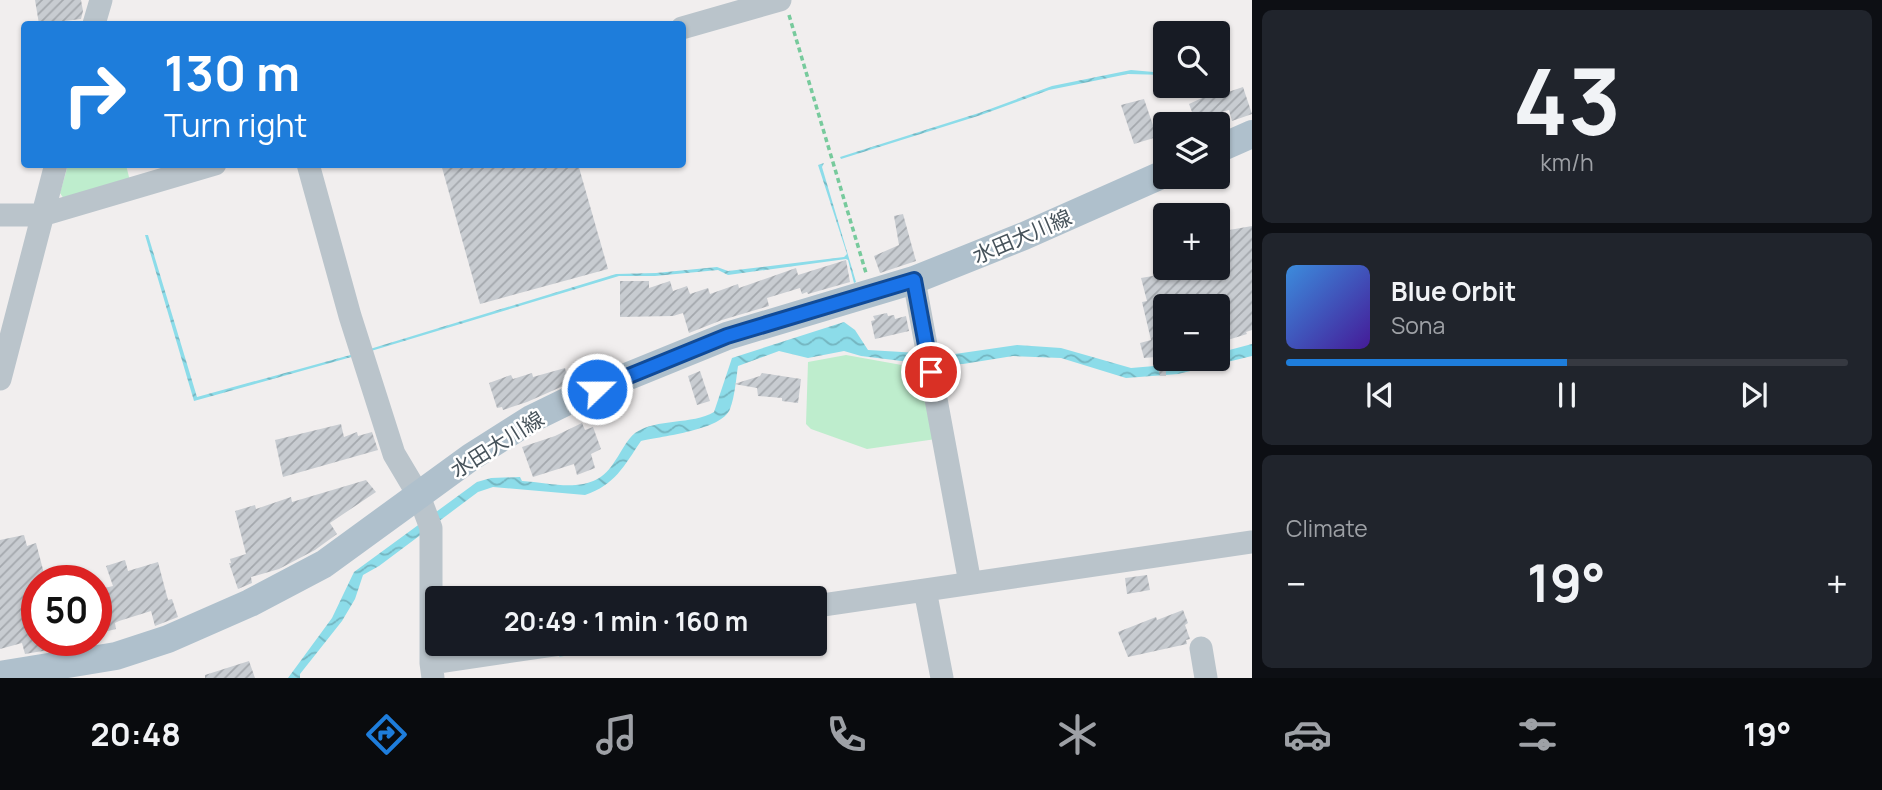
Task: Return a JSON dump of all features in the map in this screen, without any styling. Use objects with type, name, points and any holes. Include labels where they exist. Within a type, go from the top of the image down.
[{"type":"main road","points":[[1230,146],[1251,140]]},
{"type":"main road","name":"水田大川線","points":[[0,675],[116,656],[168,639],[250,603],[426,514],[491,444],[531,419],[572,399],[727,336],[914,280],[1024,236],[1153,179]]},
{"type":"street","points":[[95,21],[101,0]]},
{"type":"street","points":[[686,28],[784,7]]},
{"type":"street","points":[[0,379],[55,168]]},
{"type":"street","points":[[0,215],[42,215],[201,168]]},
{"type":"street","points":[[308,168],[350,316],[394,454],[426,514],[432,671],[503,656]]},
{"type":"street","points":[[914,280],[970,583]]},
{"type":"street","points":[[827,604],[1252,542]]},
{"type":"street","points":[[925,590],[942,678]]},
{"type":"street","points":[[1201,648],[1206,678]]},
{"type":"path","points":[[784,7],[871,291]]},
{"type":"green space","points":[[67,168],[127,168],[130,181],[64,199],[60,193]]},
{"type":"green space","points":[[846,355],[924,369],[936,439],[867,449],[811,429],[806,424],[808,362]]},
{"type":"water","points":[[1131,70],[1153,72],[1153,75],[1128,74],[1049,90],[981,115],[841,159],[840,157],[982,112],[1052,86]]},
{"type":"water","points":[[824,163],[822,167],[856,282],[854,283],[846,259],[728,275],[718,270],[655,276],[619,276],[371,351],[370,349],[616,274],[717,267],[728,271],[844,257],[847,254],[818,165]]},
{"type":"water","points":[[145,235],[148,235],[197,397],[354,354],[355,356],[194,401]]},
{"type":"water","points":[[844,322],[855,330],[868,350],[919,353],[918,363],[861,356],[844,351],[808,358],[779,351],[738,366],[732,404],[725,416],[691,431],[641,441],[618,474],[595,491],[585,495],[493,487],[478,492],[363,575],[355,599],[342,621],[300,674],[300,678],[288,678],[332,618],[354,572],[477,482],[491,478],[520,477],[522,481],[572,485],[595,480],[613,464],[635,433],[654,425],[695,419],[714,412],[732,358]]},
{"type":"water","points":[[1252,344],[1252,356],[1230,361],[1230,350]]},
{"type":"water","points":[[1017,345],[1061,348],[1131,368],[1153,366],[1153,371],[1190,371],[1126,378],[1061,358],[1013,356],[963,364],[940,364],[940,354]]},
{"type":"building","points":[[35,0],[81,0],[81,19],[38,21]]},
{"type":"building","points":[[1243,87],[1252,114],[1232,121],[1229,110],[1192,112],[1189,104],[1202,98],[1230,98],[1230,91]]},
{"type":"building","points":[[1144,99],[1153,125],[1153,138],[1134,144],[1121,105]]},
{"type":"building","points":[[442,168],[579,168],[608,269],[480,304]]},
{"type":"building","points":[[903,214],[916,261],[880,273],[874,256],[899,245],[894,216]]},
{"type":"building","points":[[1252,226],[1252,330],[1230,339],[1230,294],[1153,294],[1153,357],[1144,358],[1140,343],[1151,340],[1142,302],[1147,301],[1141,278],[1153,276],[1153,280],[1230,280],[1230,230]]},
{"type":"building","points":[[846,260],[850,282],[808,294],[802,294],[800,288],[767,298],[769,306],[689,333],[683,313],[673,316],[620,317],[620,281],[649,281],[649,288],[670,281],[673,291],[687,286],[690,294],[708,288],[710,294],[738,284],[739,288],[796,268],[798,275]]},
{"type":"building","points":[[887,313],[888,316],[894,315],[895,319],[906,316],[909,331],[875,339],[871,321],[875,320],[873,316]]},
{"type":"building","points":[[611,357],[613,364],[527,402],[503,410],[502,407],[497,408],[489,383],[511,375],[513,379],[532,373],[533,377],[565,368],[566,372]]},
{"type":"building","points":[[700,371],[710,401],[697,405],[688,376]]},
{"type":"building","points":[[1159,371],[1166,371],[1166,376],[1160,376]]},
{"type":"building","points":[[762,373],[801,379],[798,403],[782,401],[782,398],[758,396],[757,388],[734,384]]},
{"type":"building","points":[[582,423],[585,430],[593,427],[601,449],[591,454],[595,468],[577,475],[574,464],[533,477],[522,447]]},
{"type":"building","points":[[341,424],[344,437],[357,432],[358,436],[372,432],[378,450],[283,477],[275,440]]},
{"type":"building","points":[[366,480],[376,492],[330,523],[337,534],[315,550],[279,569],[251,577],[252,583],[238,589],[229,563],[230,559],[246,554],[235,511],[255,505],[256,509],[291,497],[292,502]]},
{"type":"building","points":[[24,535],[27,546],[36,543],[42,565],[21,565],[21,643],[0,649],[0,540]]},
{"type":"building","points":[[125,560],[128,571],[158,562],[168,600],[172,599],[178,617],[155,626],[151,611],[119,621],[115,623],[116,629],[112,630],[113,586],[112,565],[109,565]]},
{"type":"building","points":[[1147,575],[1150,590],[1127,594],[1125,578]]},
{"type":"building","points":[[1183,610],[1190,639],[1186,640],[1187,644],[1128,657],[1118,632]]},
{"type":"building","points":[[249,661],[255,678],[205,678],[205,675]]},
{"type":"route","points":[[597,389],[727,336],[914,280],[931,372]]}]
